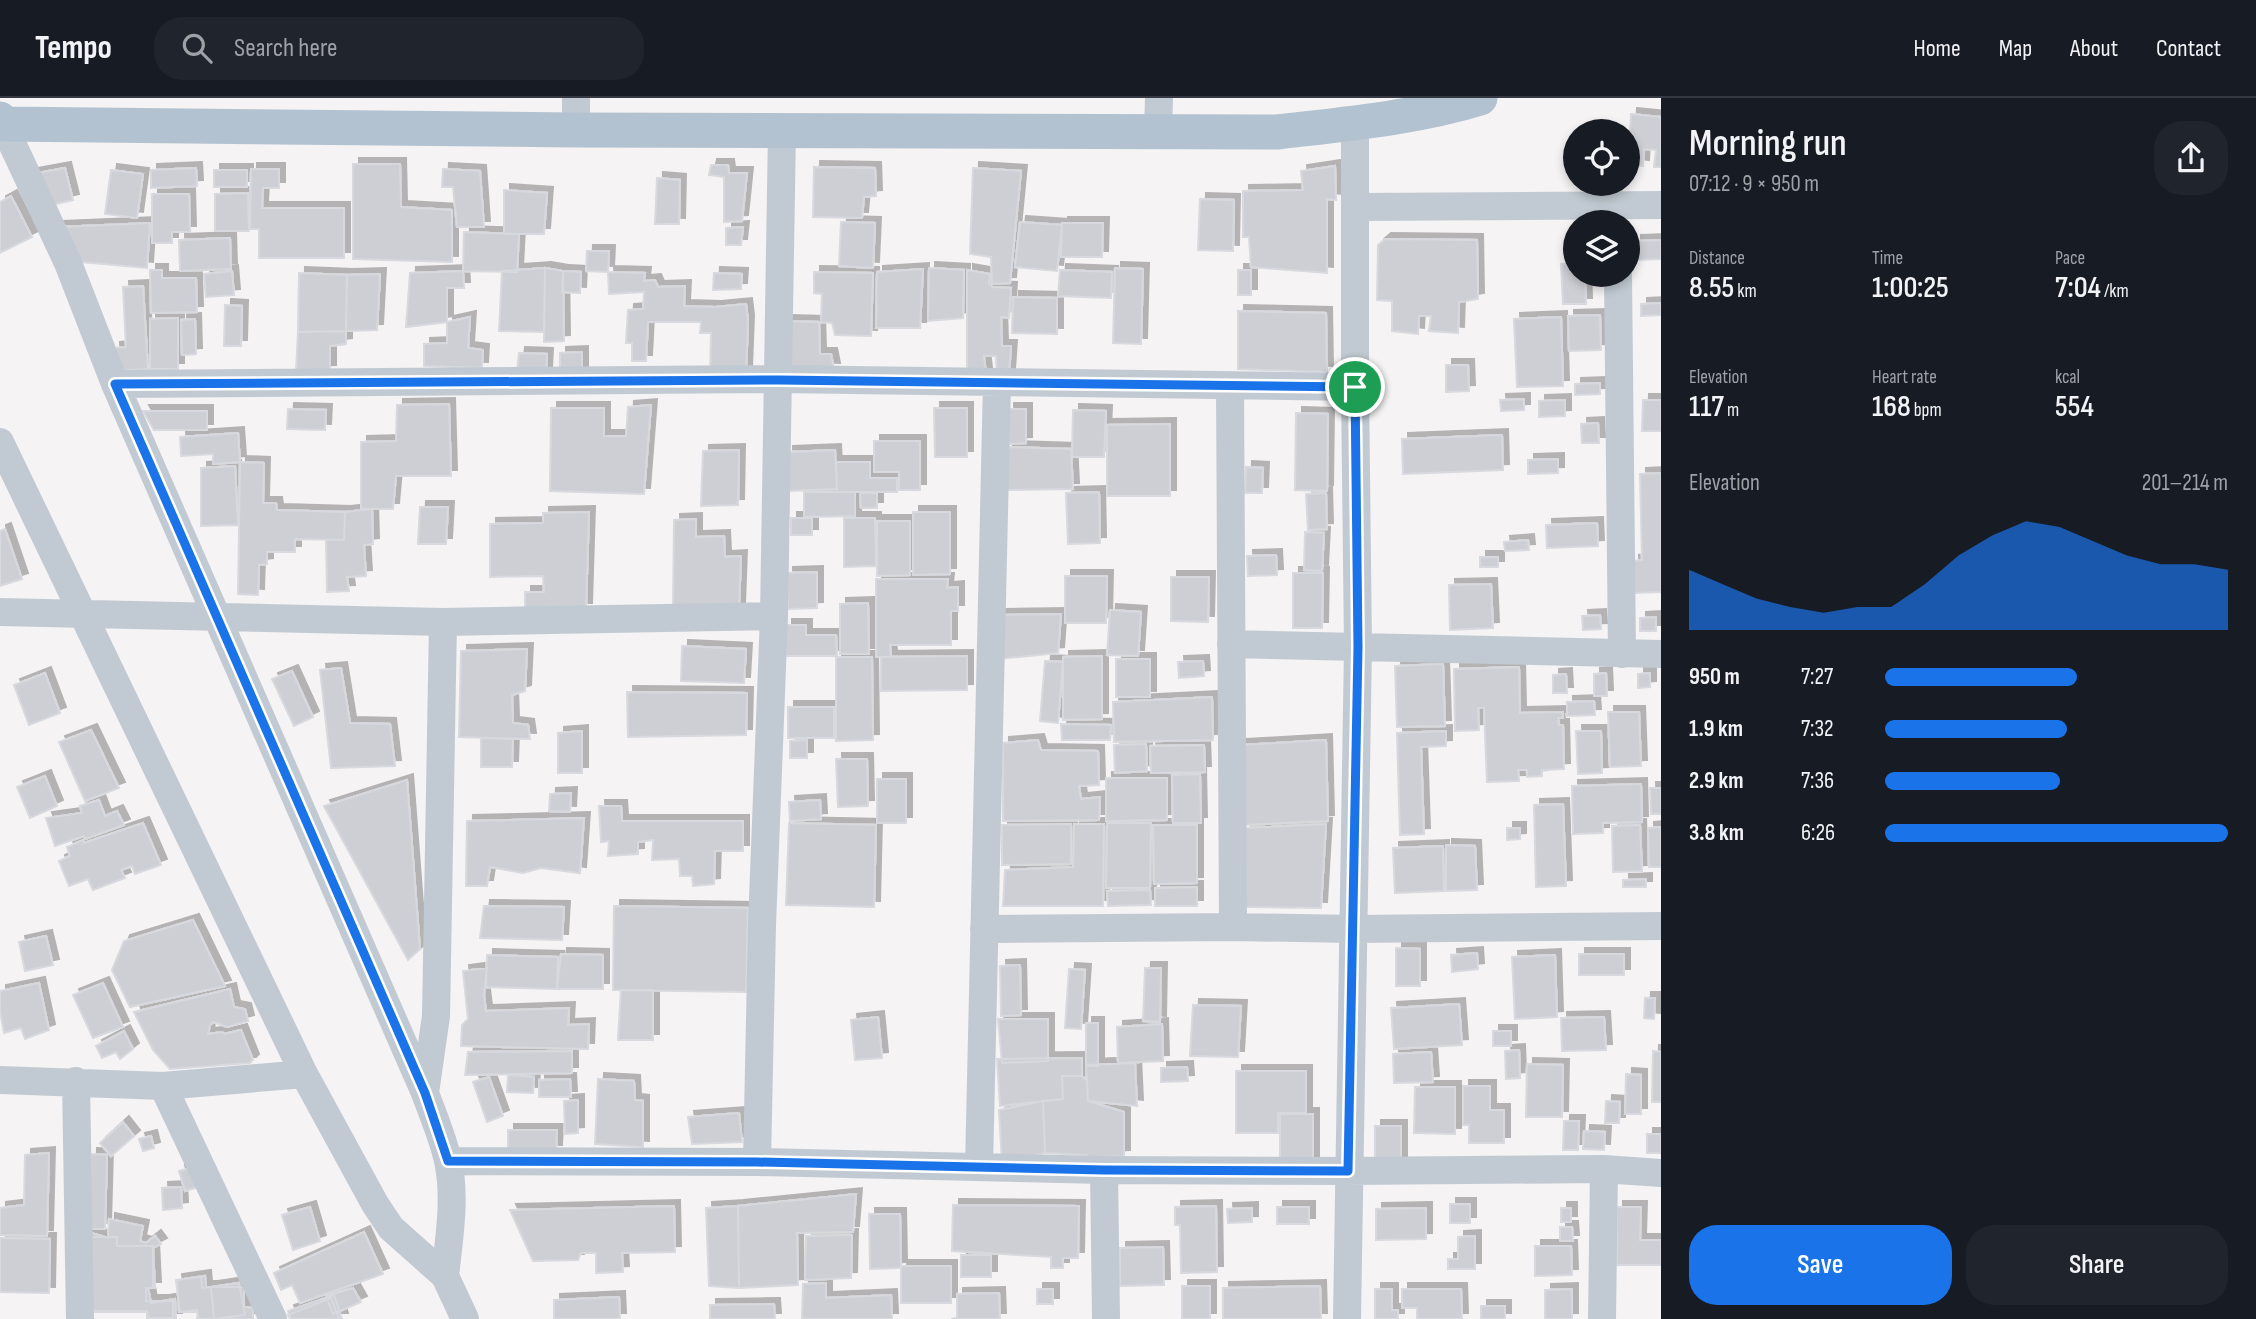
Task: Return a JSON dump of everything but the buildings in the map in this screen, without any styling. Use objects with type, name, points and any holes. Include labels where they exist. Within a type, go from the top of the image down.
[{"type":"main road","points":[[1,122],[576,114],[782,130],[1159,114],[1277,132],[1355,123],[1451,107],[1480,98]]},
{"type":"street","points":[[1,122],[68,263],[115,384],[425,1093],[448,1161],[451,1205],[445,1276]]},
{"type":"street","points":[[1347,1319],[1358,647],[1355,123]]},
{"type":"street","points":[[757,1162],[762,925],[774,617],[782,130]]},
{"type":"street","points":[[1637,210],[1661,205]]},
{"type":"street","points":[[1356,207],[1563,213]]},
{"type":"street","points":[[1618,287],[1622,654]]},
{"type":"street","points":[[115,384],[779,380],[1355,387]]},
{"type":"street","points":[[979,1167],[997,382]]},
{"type":"street","points":[[1230,386],[1233,927]]},
{"type":"street","points":[[0,442],[304,1074],[375,1205],[391,1228],[445,1276],[465,1319]]},
{"type":"street","points":[[0,612],[443,622],[774,617]]},
{"type":"street","points":[[425,1093],[436,1016],[443,622]]},
{"type":"street","points":[[1231,644],[1661,654]]},
{"type":"street","points":[[984,929],[1661,926]]},
{"type":"street","points":[[0,1080],[163,1086],[304,1074]]},
{"type":"street","points":[[76,1081],[80,1319]]},
{"type":"street","points":[[163,1086],[273,1319]]},
{"type":"street","points":[[448,1161],[757,1162],[1104,1170],[1604,1168],[1661,1173]]},
{"type":"street","points":[[1602,1319],[1604,1168]]},
{"type":"street","points":[[1104,1170],[1106,1319]]},
{"type":"route","points":[[779,380],[1355,387],[1358,647],[1348,1171],[1104,1170],[757,1162],[448,1161],[425,1093],[115,384],[779,380]]}]
